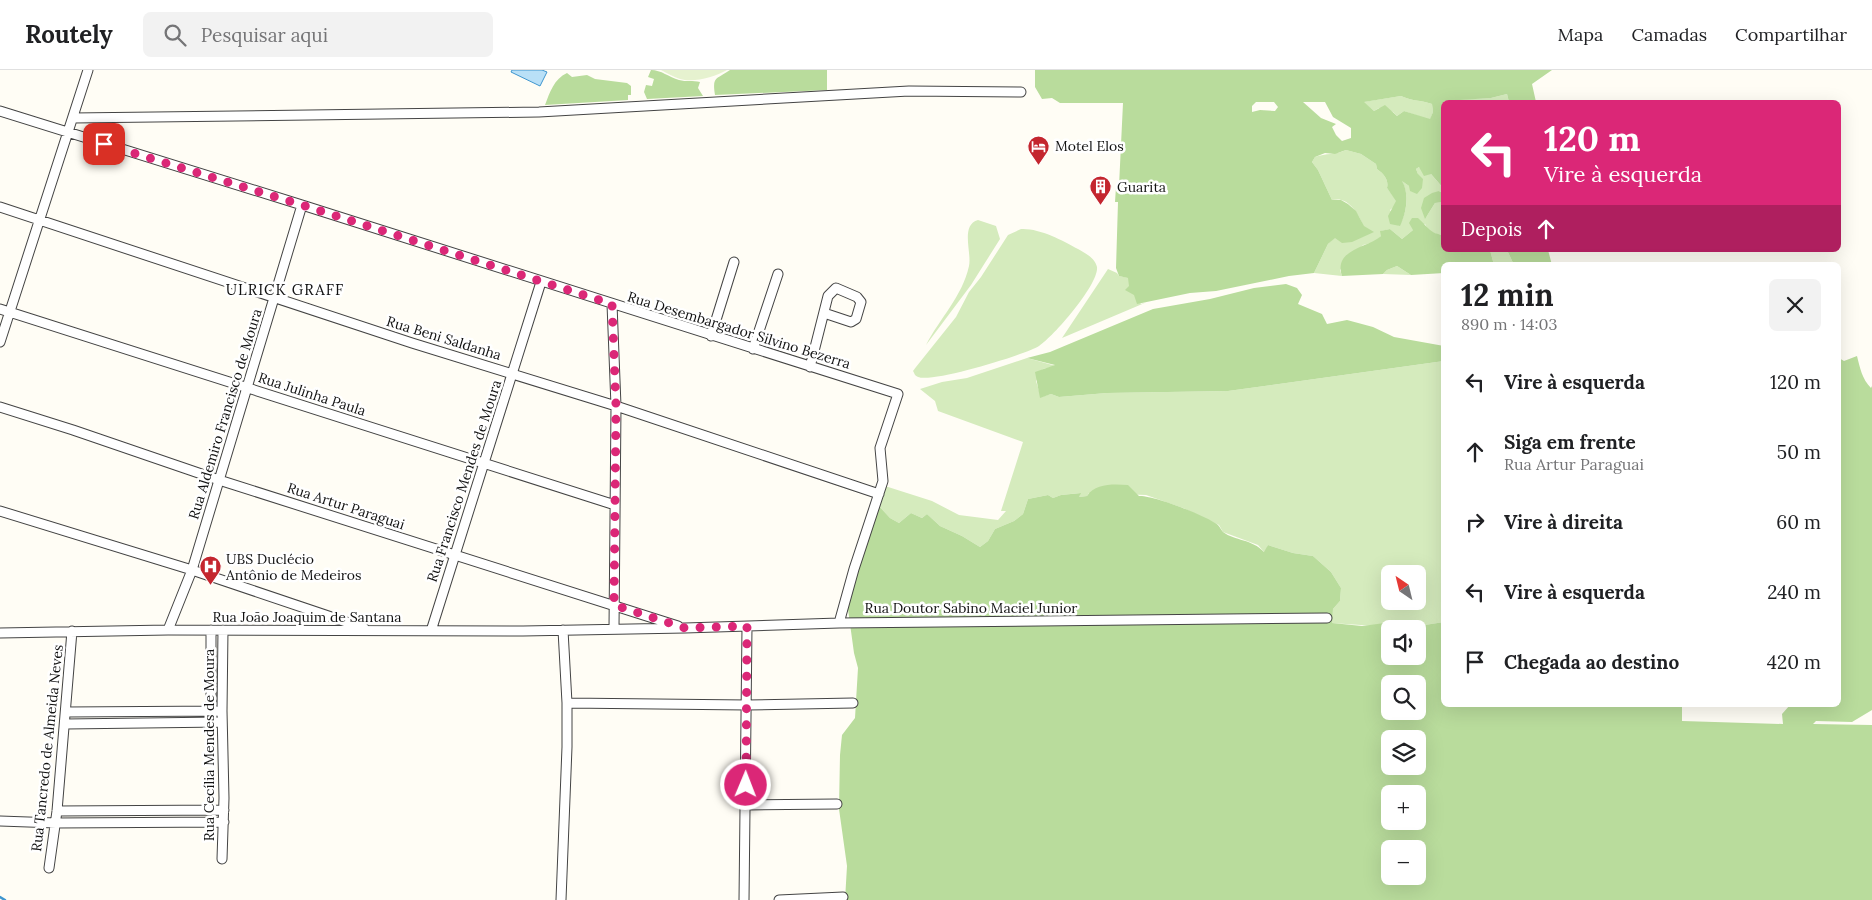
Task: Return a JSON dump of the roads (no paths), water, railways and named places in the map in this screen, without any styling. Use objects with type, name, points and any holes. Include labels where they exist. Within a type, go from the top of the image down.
[{"type":"street","points":[[0,342],[4,311],[39,221],[88,70]]},
{"type":"street","points":[[73,118],[539,112],[909,91],[1021,92]]},
{"type":"street","name":"Rua Desembargador Silvino Bezerra","points":[[0,111],[898,394],[880,448],[883,481],[879,494]]},
{"type":"street","name":"Rua Aldemiro Francisco de Moura","points":[[168,630],[192,570],[302,205]]},
{"type":"street","name":"Rua Beni Saldanha","points":[[0,207],[412,343],[616,406],[879,494]]},
{"type":"street","points":[[711,336],[734,262]]},
{"type":"street","points":[[753,349],[778,274]]},
{"type":"street","name":"Rua Francisco Mendes de Moura","points":[[431,631],[541,282]]},
{"type":"street","points":[[612,304],[616,406],[614,629]]},
{"type":"street","name":"Rua Julinha Paula","points":[[4,311],[615,505]]},
{"type":"street","points":[[810,367],[824,314]]},
{"type":"street","name":"Rua Artur Paraguai","points":[[0,407],[219,480],[685,628]]},
{"type":"street","points":[[839,623],[854,569],[879,494]]},
{"type":"street","points":[[0,511],[192,570],[373,630]]},
{"type":"street","name":"Rua Doutor Sabino Maciel Junior","points":[[614,629],[839,623],[1327,618]]},
{"type":"street","points":[[744,900],[747,626]]},
{"type":"street","name":"Rua João Joaquim de Santana","points":[[0,633],[168,630],[431,631],[614,629]]},
{"type":"street","name":"Rua Cecília Mendes de Moura","points":[[211,630],[211,722]]},
{"type":"street","name":"Rua Cecília Mendes de Moura","points":[[222,859],[224,822],[223,630]]},
{"type":"street","points":[[561,900],[565,834],[567,703],[563,630]]},
{"type":"street","name":"Rua Tancredo de Almeida Neves","points":[[49,868],[56,823],[66,724],[72,631]]},
{"type":"street","points":[[567,703],[747,705],[853,703]]},
{"type":"street","points":[[66,712],[222,711]]},
{"type":"street","points":[[66,724],[222,722]]},
{"type":"street","points":[[746,805],[837,804]]},
{"type":"street","points":[[57,811],[224,810]]},
{"type":"street","points":[[0,821],[56,823],[224,822]]},
{"type":"street","points":[[779,900],[843,897]]},
{"type":"water","points":[[512,70],[542,70],[547,72],[540,86],[511,72]]},
{"type":"waterway","points":[[0,897],[5,900]]},
{"type":"place","name":"Motel Elos","points":[[1039,165]]},
{"type":"place","name":"Guarita","points":[[1101,206]]},
{"type":"place","name":"UBS Duclécio Antônio de Medeiros","points":[[210,586]]},
{"type":"district","name":"ULRICK GRAFF","points":[[285,289]]}]
